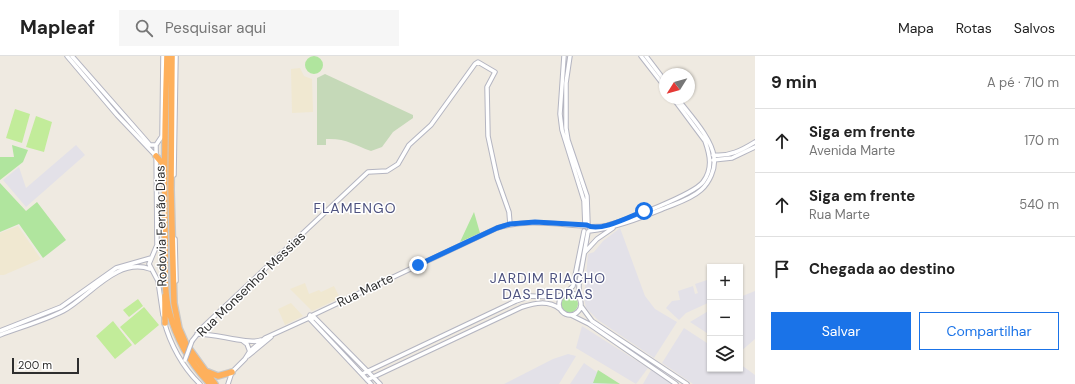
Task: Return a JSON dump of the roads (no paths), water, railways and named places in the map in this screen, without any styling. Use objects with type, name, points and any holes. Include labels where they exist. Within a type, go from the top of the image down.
[{"type":"highway","name":"Rodovia Fernão Dias","points":[[167,56],[165,209],[166,284],[169,309],[177,334],[194,364],[210,384]]},
{"type":"highway","name":"Rodovia Fernão Dias","points":[[172,56],[171,230],[175,312],[179,328],[191,354],[216,384]]},
{"type":"highway","points":[[162,136],[165,209]]},
{"type":"highway","points":[[156,156],[162,163]]},
{"type":"highway","points":[[165,323],[166,284]]},
{"type":"highway","points":[[175,312],[176,295]]},
{"type":"highway","points":[[191,354],[211,375],[218,376],[232,372]]},
{"type":"street","points":[[67,56],[156,156]]},
{"type":"street","points":[[72,56],[110,103]]},
{"type":"street","points":[[142,140],[150,145],[156,145],[162,136],[163,56]]},
{"type":"street","name":"Rodovia Fernão Dias","points":[[176,56],[173,197],[176,295]]},
{"type":"street","points":[[560,309],[559,300],[573,286],[586,228],[584,201],[562,130],[560,114],[564,56]]},
{"type":"street","points":[[570,56],[566,82],[566,128],[587,196],[586,228],[579,297],[581,306],[592,321],[687,384]]},
{"type":"street","points":[[641,56],[647,59],[659,74]]},
{"type":"street","points":[[647,59],[659,78]]},
{"type":"street","name":"Rua Monsenhor Messias","points":[[187,369],[185,360],[192,341],[197,334],[368,172],[387,171],[396,166],[409,145],[431,125],[475,64],[480,62],[495,72],[487,87],[488,136],[493,163],[509,212],[510,224]]},
{"type":"street","points":[[586,228],[606,226],[633,218],[693,196],[700,191],[708,178],[714,158],[705,136],[680,104]]},
{"type":"street","points":[[680,104],[705,141],[710,158],[708,178]]},
{"type":"street","points":[[714,158],[734,153],[755,142]]},
{"type":"street","name":"Rodovia Fernão Dias","points":[[156,145],[157,245],[151,258],[150,269],[158,281],[165,323],[176,351],[187,369],[200,384]]},
{"type":"street","points":[[710,158],[732,158],[755,147]]},
{"type":"street","points":[[583,255],[589,246],[616,226],[633,218]]},
{"type":"street","name":"Rua Marte","points":[[232,372],[265,338],[497,228],[510,224],[535,222],[586,228]]},
{"type":"street","points":[[586,228],[616,226]]},
{"type":"street","points":[[0,331],[61,307],[116,268],[151,258]]},
{"type":"street","points":[[0,335],[63,310],[118,272],[139,266],[150,269]]},
{"type":"street","points":[[362,374],[531,296],[549,298],[573,293],[579,297]]},
{"type":"street","points":[[367,380],[522,307],[545,303],[554,305],[566,314],[589,324],[676,384]]},
{"type":"street","points":[[571,315],[577,312],[581,306]]},
{"type":"street","points":[[312,317],[380,384]]},
{"type":"street","points":[[312,317],[371,384]]},
{"type":"street","points":[[197,334],[209,334],[256,342],[265,338]]},
{"type":"street","name":"Rua Marte","points":[[250,354],[271,336]]},
{"type":"street","points":[[240,340],[247,344],[250,354]]},
{"type":"street","points":[[228,384],[232,372]]},
{"type":"district","name":"FLAMENGO","points":[[355,208]]},
{"type":"district","name":"JARDIM RIACHO DAS PEDRAS","points":[[548,286]]}]
